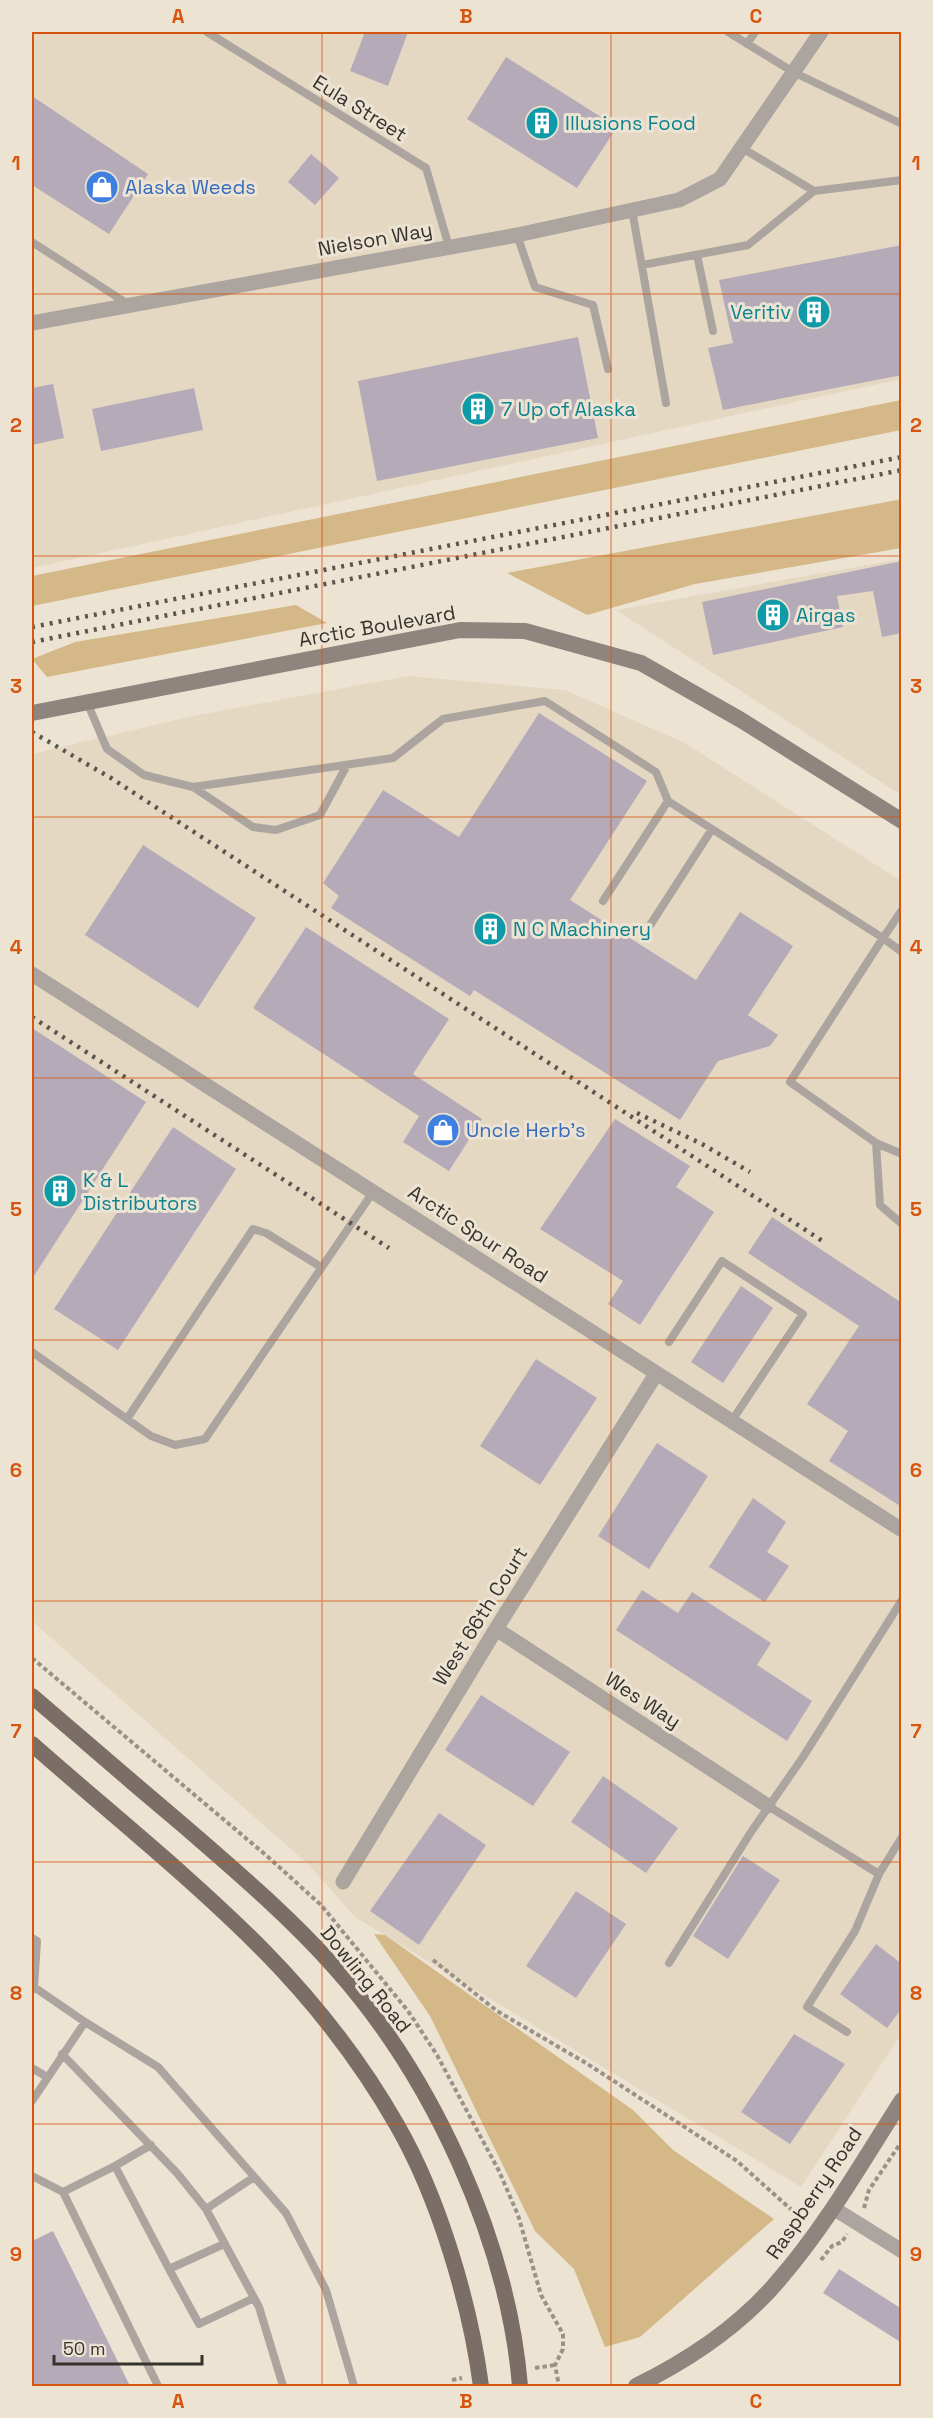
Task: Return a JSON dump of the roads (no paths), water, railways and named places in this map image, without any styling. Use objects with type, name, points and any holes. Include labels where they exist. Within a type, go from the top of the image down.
[{"type":"main road","name":"Arctic Boulevard","points":[[32,713],[460,630],[525,632],[641,663],[741,720],[902,821]]},
{"type":"main road","name":"Dowling Road","points":[[32,1696],[286,1916],[337,1970],[380,2025],[437,2118],[460,2164],[482,2217],[512,2326],[520,2386]]},
{"type":"main road","points":[[32,1744],[213,1903],[266,1953],[314,2008],[358,2065],[398,2126],[427,2189],[460,2287],[472,2333],[481,2386]]},
{"type":"main road","name":"Raspberry Road","points":[[636,2386],[665,2372],[708,2345],[778,2282],[818,2232],[902,2100]]},
{"type":"street","points":[[742,148],[821,32]]},
{"type":"street","name":"Nielson Way","points":[[32,323],[517,235],[679,200],[720,180],[742,148]]},
{"type":"street","name":"Arctic Spur Road","points":[[32,974],[902,1530]]},
{"type":"street","name":"West 66th Court","points":[[343,1882],[496,1629],[656,1374]]},
{"type":"street","name":"Wes Way","points":[[496,1629],[768,1806]]},
{"type":"street","points":[[833,2208],[902,2252]]},
{"type":"lane","name":"Eula Street","points":[[207,32],[426,168],[449,247]]},
{"type":"lane","points":[[728,32],[795,73],[902,124]]},
{"type":"lane","points":[[747,44],[755,32]]},
{"type":"lane","points":[[742,148],[814,191]]},
{"type":"lane","points":[[642,265],[748,244],[814,191],[902,180]]},
{"type":"lane","points":[[632,210],[666,403]]},
{"type":"lane","points":[[517,235],[535,287],[593,305],[608,369]]},
{"type":"lane","points":[[32,242],[130,305]]},
{"type":"lane","points":[[697,255],[714,330]]},
{"type":"lane","points":[[193,787],[393,758],[443,719],[545,701],[656,772],[668,801],[902,951]]},
{"type":"lane","points":[[87,702],[107,749],[144,775],[193,787],[253,827],[276,830],[320,815],[347,765]]},
{"type":"lane","points":[[603,901],[668,801]]},
{"type":"lane","points":[[647,930],[712,829]]},
{"type":"lane","points":[[902,910],[790,1082],[876,1143],[902,1154]]},
{"type":"lane","points":[[876,1143],[880,1205],[902,1224]]},
{"type":"lane","points":[[32,1352],[151,1436],[175,1445],[205,1439],[373,1191]]},
{"type":"lane","points":[[127,1419],[253,1229],[266,1233],[321,1267]]},
{"type":"lane","points":[[669,1342],[722,1261],[803,1314],[731,1422]]},
{"type":"lane","points":[[669,1964],[768,1806],[803,1757],[902,1600]]},
{"type":"lane","points":[[768,1806],[879,1874]]},
{"type":"lane","points":[[847,2032],[807,2007],[855,1931],[879,1874],[902,1838]]},
{"type":"lane","points":[[32,1938],[37,1941],[33,1989],[158,2067],[286,2213],[326,2290],[354,2386]]},
{"type":"lane","points":[[32,2101],[85,2022]]},
{"type":"lane","points":[[62,2054],[151,2145],[206,2209],[259,2307],[283,2386]]},
{"type":"lane","points":[[32,2068],[47,2077]]},
{"type":"lane","points":[[63,2192],[151,2145]]},
{"type":"lane","points":[[115,2166],[199,2324],[254,2298]]},
{"type":"lane","points":[[32,2176],[63,2192],[158,2386]]},
{"type":"lane","points":[[206,2209],[254,2177]]},
{"type":"lane","points":[[169,2269],[224,2244]]},
{"type":"railway","points":[[32,627],[902,457]]},
{"type":"railway","points":[[32,642],[902,470]]},
{"type":"railway","points":[[32,732],[111,778],[824,1242]]},
{"type":"railway","points":[[32,1017],[389,1248]]},
{"type":"railway","points":[[637,1113],[702,1144],[750,1172]]},
{"type":"place","name":"Illusions Food","points":[[542,123]]},
{"type":"place","name":"Alaska Weeds","points":[[102,187]]},
{"type":"place","name":"Veritiv","points":[[814,312]]},
{"type":"place","name":"7 Up of Alaska","points":[[478,409]]},
{"type":"place","name":"Airgas","points":[[773,615]]},
{"type":"place","name":"N C Machinery","points":[[490,929]]},
{"type":"place","name":"Uncle Herb's","points":[[443,1130]]},
{"type":"place","name":"K & L Distributors","points":[[60,1191]]}]
